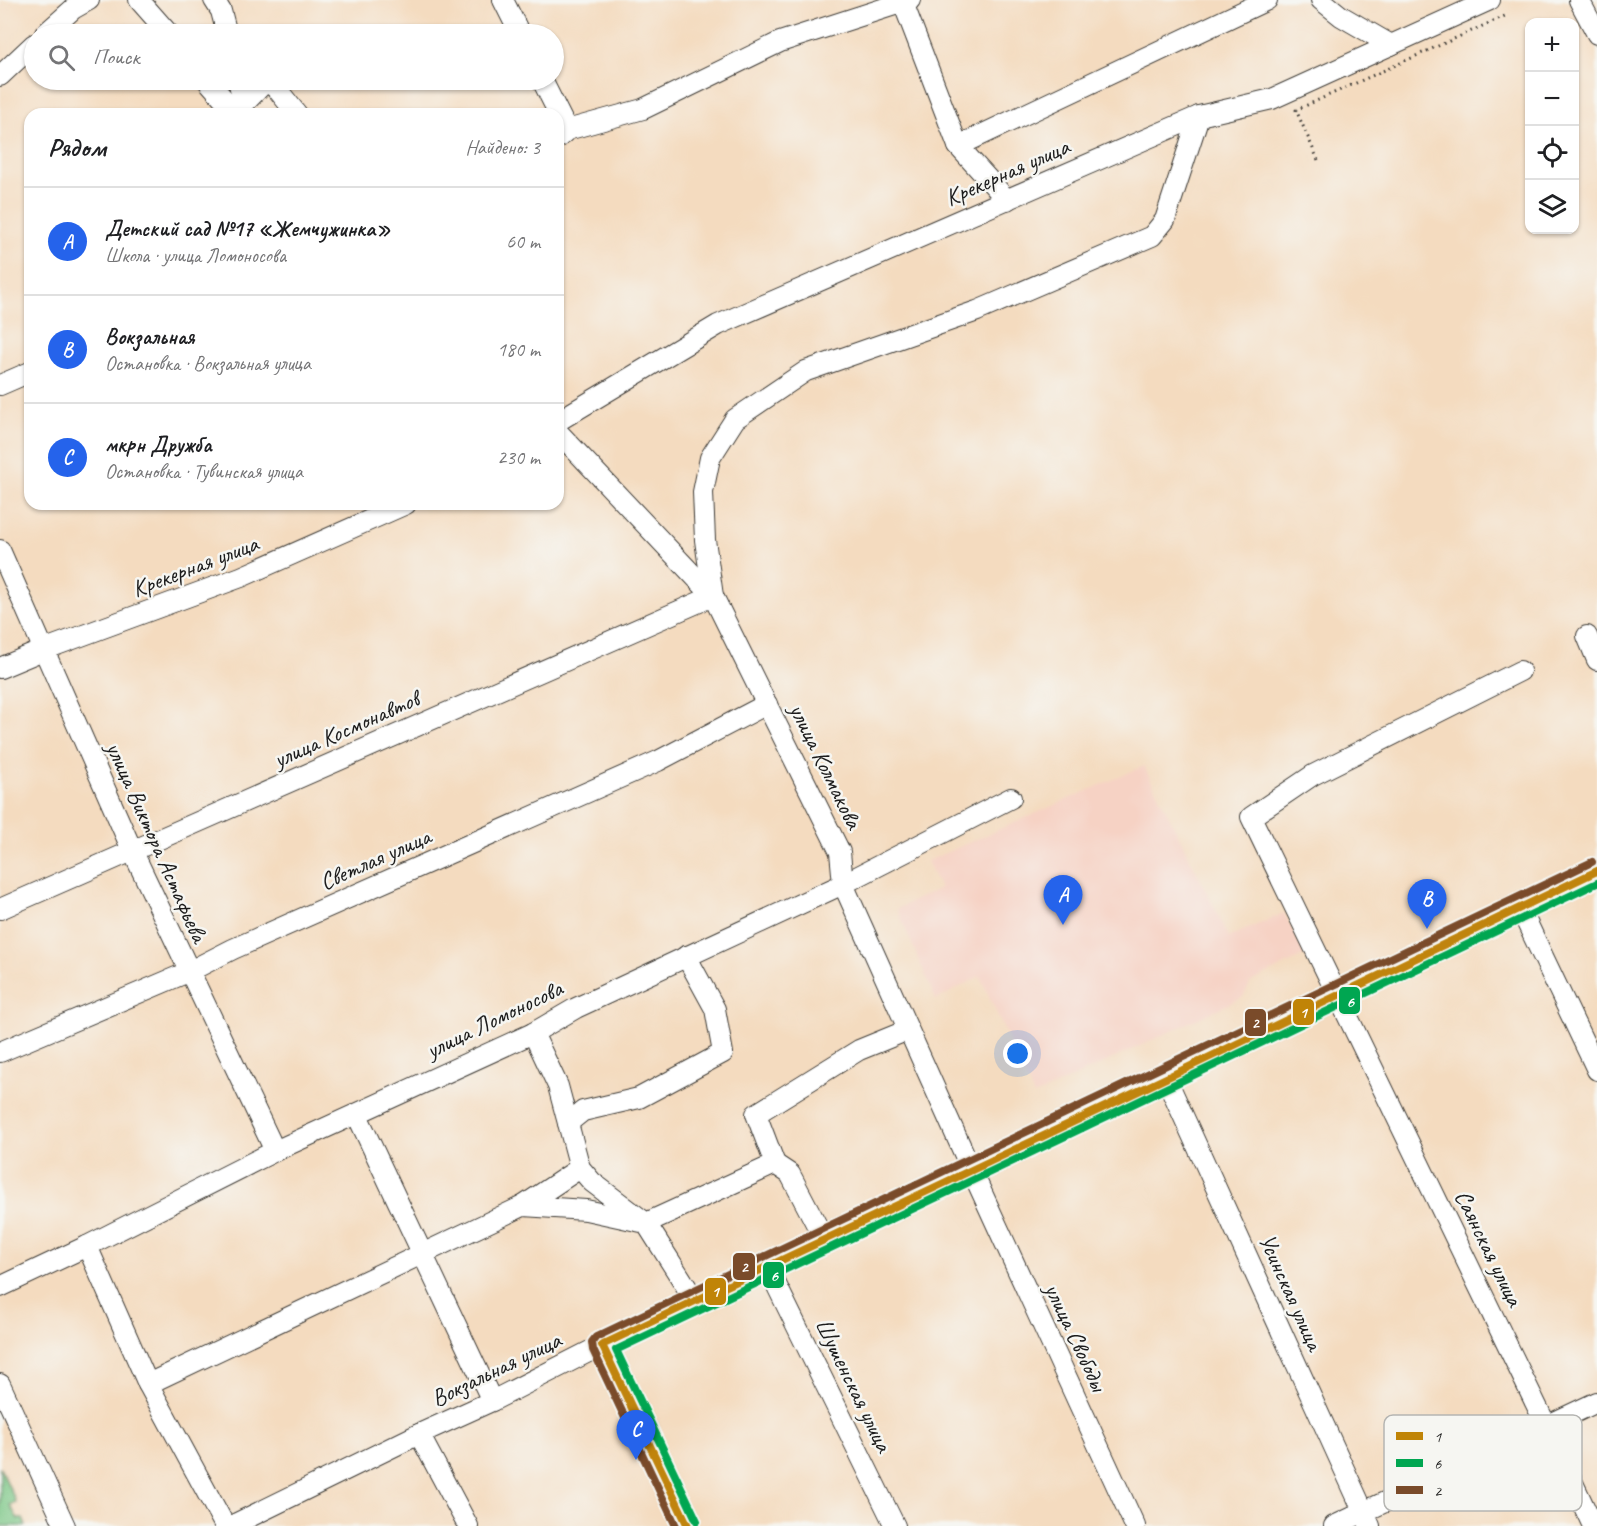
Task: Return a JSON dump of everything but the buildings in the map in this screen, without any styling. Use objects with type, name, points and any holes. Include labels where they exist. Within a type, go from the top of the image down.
[{"type":"street","points":[[56,24],[73,9],[89,0]]},
{"type":"street","points":[[139,0],[160,24]]},
{"type":"street","points":[[214,0],[221,11],[224,24]]},
{"type":"street","points":[[503,0],[515,24]]},
{"type":"street","points":[[958,147],[1267,0]]},
{"type":"street","points":[[1321,0],[1341,16],[1391,45]]},
{"type":"street","name":"Крекерная улица","points":[[564,417],[718,324],[1199,116],[1272,99],[1490,0]]},
{"type":"street","points":[[1579,0],[1597,34]]},
{"type":"street","points":[[564,133],[643,109],[780,42],[906,1],[958,147],[1007,200]]},
{"type":"street","points":[[0,76],[24,53]]},
{"type":"street","points":[[218,90],[237,108]]},
{"type":"street","points":[[238,90],[239,108]]},
{"type":"street","points":[[241,108],[258,90]]},
{"type":"street","points":[[278,90],[292,108]]},
{"type":"street","points":[[546,90],[552,108]]},
{"type":"street","points":[[713,596],[705,540],[703,492],[710,458],[735,419],[806,371],[977,311],[1152,236],[1165,220],[1199,116]]},
{"type":"street","points":[[0,385],[24,375]]},
{"type":"street","name":"улица Колмакова","points":[[564,438],[713,596],[840,852],[843,884],[971,1169]]},
{"type":"street","name":"Крекерная улица","points":[[0,668],[241,578],[393,510]]},
{"type":"street","name":"улица Виктора Астафьева","points":[[0,550],[132,850],[275,1151]]},
{"type":"street","name":"улица Космонавтов","points":[[0,909],[713,596]]},
{"type":"street","points":[[1587,636],[1597,660]]},
{"type":"street","name":"Саянская улица","points":[[1520,671],[1313,775],[1251,817],[1541,1415]]},
{"type":"street","name":"Светлая улица","points":[[0,1052],[188,972],[233,949],[657,761],[767,704]]},
{"type":"street","name":"улица Ломоносова","points":[[0,1287],[87,1246],[275,1151],[533,1033],[576,1008],[843,884],[1011,798]]},
{"type":"street","name":"Вокзальная улица","points":[[231,1526],[492,1401],[602,1345],[1597,871]]},
{"type":"street","points":[[1520,908],[1597,1070]]},
{"type":"street","points":[[568,1123],[583,1111],[639,1098],[723,1053],[715,1009],[686,956]]},
{"type":"street","points":[[825,1239],[790,1174],[775,1164],[756,1114],[859,1050],[908,1030]]},
{"type":"street","points":[[533,1033],[558,1086],[580,1168],[592,1182],[646,1223],[696,1302]]},
{"type":"street","name":"Усинская улица","points":[[1166,1078],[1367,1519]]},
{"type":"street","points":[[357,1115],[492,1401]]},
{"type":"street","points":[[523,1206],[586,1210],[646,1223],[775,1164]]},
{"type":"street","points":[[148,1384],[523,1206],[580,1168]]},
{"type":"street","name":"улица Свободы","points":[[971,1169],[1135,1526]]},
{"type":"street","points":[[87,1246],[148,1384],[225,1526]]},
{"type":"street","name":"Шушенская улица","points":[[767,1266],[895,1526]]},
{"type":"street","points":[[602,1345],[688,1526]]},
{"type":"street","points":[[0,1384],[65,1526]]},
{"type":"street","points":[[1568,1415],[1597,1402]]},
{"type":"street","points":[[419,1434],[468,1526]]},
{"type":"street","name":"Саянская улица","points":[[1582,1502],[1593,1526]]},
{"type":"street","points":[[1334,1526],[1367,1519],[1384,1510]]},
{"type":"path","points":[[1318,160],[1296,110],[1507,15]]},
{"type":"shaded area","points":[[1144,766],[1229,937],[1284,913],[1305,955],[1251,982],[1243,997],[1034,1096],[980,976],[936,1000],[897,909],[940,888],[927,861]]},
{"type":"green space","points":[[0,1467],[16,1502],[10,1505],[18,1519],[23,1519],[26,1526],[0,1526]]},
{"type":"transit line","name":"2","points":[[676,1526],[593,1350],[592,1342],[596,1337],[1592,862]]},
{"type":"transit line","name":"1","points":[[688,1526],[602,1345],[1597,871]]},
{"type":"transit line","name":"6","points":[[697,1521],[616,1350],[1597,883]]},
{"type":"place","name":"Детский сад №17 «Жемчужинка»","points":[[1063,925]]},
{"type":"place","name":"Вокзальная","points":[[1427,929]]},
{"type":"place","name":"мкрн Дружба","points":[[636,1460]]}]
